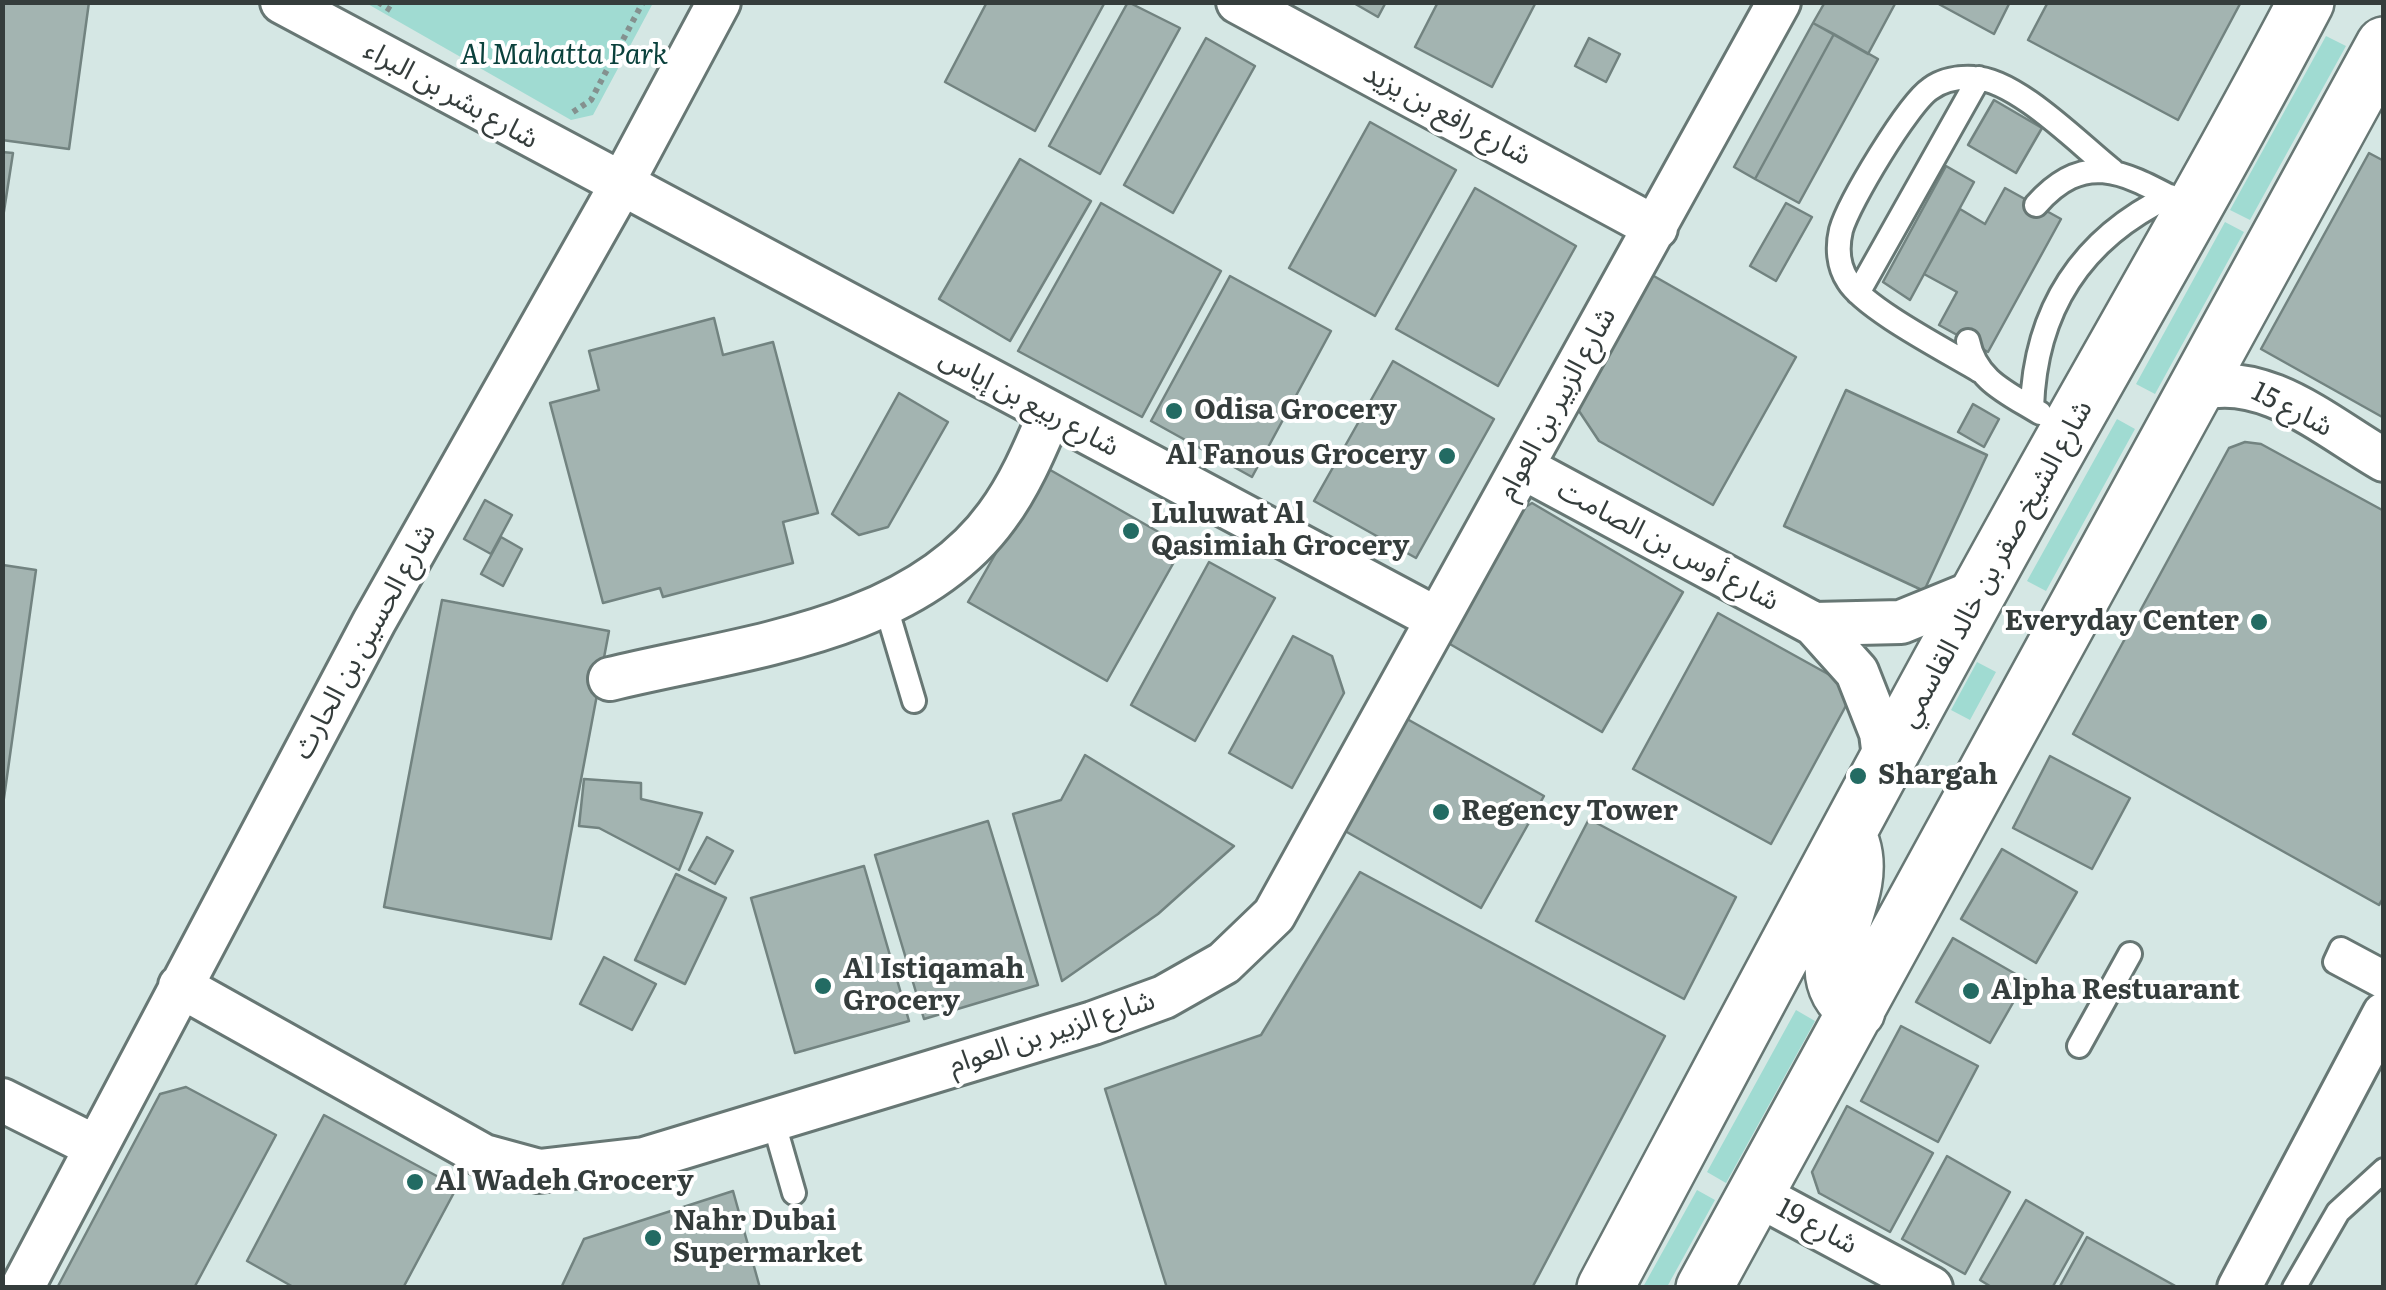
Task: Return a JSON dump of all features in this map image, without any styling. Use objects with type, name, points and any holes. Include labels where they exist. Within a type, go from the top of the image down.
[{"type":"main road","name":"شارع الشيخ صقر بن خالد القاسمي","points":[[1605,1288],[1982,589],[2050,419],[2306,2]]},
{"type":"main road","points":[[1704,1288],[2384,45]]},
{"type":"main road","points":[[1848,833],[1858,870],[1856,888],[1830,961],[1830,976],[1844,1002],[1856,1011]]},
{"type":"street","name":"شارع بشر بن البراء","points":[[282,2],[620,187]]},
{"type":"street","name":"شارع الحسين بن الحارث","points":[[22,1288],[374,622],[620,187],[719,2]]},
{"type":"street","name":"شارع رافع بن يزيد","points":[[1238,2],[1656,228]]},
{"type":"street","name":"شارع الزبير بن العوام","points":[[180,986],[455,1143],[512,1166],[539,1171],[609,1166],[1094,1023],[1164,997],[1224,963],[1274,915],[1779,2]]},
{"type":"street","name":"شارع ربيع بن إياس","points":[[620,187],[1437,619]]},
{"type":"street","name":"شارع 15","points":[[2196,390],[2231,383],[2266,391],[2384,460]]},
{"type":"street","points":[[610,680],[842,622],[886,607],[926,586],[964,554],[997,517],[1024,474],[1050,414]]},
{"type":"street","name":"شارع أوس بن الصامت","points":[[1522,467],[1814,624],[1857,672],[1881,733],[1885,765]]},
{"type":"street","name":"شارع أوس بن الصامت","points":[[1814,624],[1901,622],[1982,589]]},
{"type":"street","points":[[2239,1288],[2384,1014]]},
{"type":"street","points":[[2,1100],[96,1147]]},
{"type":"street","name":"شارع 19","points":[[1756,1194],[1931,1288]]},
{"type":"lane","points":[[2050,419],[1858,293],[1841,267],[1838,250],[1846,217],[1914,102],[1933,86],[1979,78],[2026,102],[2112,170],[2183,203]]},
{"type":"lane","points":[[1858,293],[1979,78]]},
{"type":"lane","points":[[2036,205],[2069,177],[2112,170]]},
{"type":"lane","points":[[2050,419],[2040,341],[2066,280],[2112,230],[2183,203]]},
{"type":"lane","points":[[1968,341],[1980,372]]},
{"type":"lane","points":[[886,607],[914,702]]},
{"type":"lane","points":[[2078,1046],[2130,954]]},
{"type":"lane","points":[[2384,972],[2338,955],[2384,988]]},
{"type":"lane","points":[[773,1120],[794,1193]]},
{"type":"lane","points":[[2294,1288],[2338,1212],[2384,1170]]},
{"type":"path","points":[[378,2],[395,12]]},
{"type":"path","points":[[563,110],[586,107],[643,2]]},
{"type":"green space","name":"Al Mahatta Park","points":[[366,3],[653,3],[593,115],[571,120]]},
{"type":"green space","points":[[2326,36],[2346,46],[2250,220],[2230,210]]},
{"type":"green space","points":[[2225,222],[2244,232],[2155,394],[2136,384]]},
{"type":"green space","points":[[2117,419],[2135,429],[2046,591],[2027,581]]},
{"type":"green space","points":[[1977,662],[1996,672],[1970,720],[1951,710]]},
{"type":"green space","points":[[1796,1010],[1815,1021],[1726,1183],[1707,1172]]},
{"type":"green space","points":[[1697,1190],[1715,1200],[1667,1287],[1643,1287]]},
{"type":"building","points":[[2,2],[89,2],[69,149],[2,140]]},
{"type":"building","points":[[987,2],[1105,2],[1035,131],[945,82]]},
{"type":"building","points":[[1128,2],[1180,28],[1100,174],[1049,146]]},
{"type":"building","points":[[1352,2],[1386,2],[1378,17]]},
{"type":"building","points":[[1438,2],[1536,2],[1492,87],[1415,47]]},
{"type":"building","points":[[1825,2],[1896,2],[1868,54],[1813,23]]},
{"type":"building","points":[[1935,2],[2010,2],[1994,34]]},
{"type":"building","points":[[2048,2],[2241,2],[2178,120],[2028,40]]},
{"type":"building","points":[[1813,23],[1834,34],[1755,179],[1734,167]]},
{"type":"building","points":[[1834,34],[1878,59],[1799,203],[1755,179]]},
{"type":"building","points":[[1206,38],[1255,66],[1173,213],[1124,185]]},
{"type":"building","points":[[1589,38],[1620,54],[1606,82],[1575,66]]},
{"type":"building","points":[[1994,100],[2042,128],[2016,173],[1968,145]]},
{"type":"building","points":[[1370,122],[1456,170],[1375,316],[1289,268]]},
{"type":"building","points":[[2,152],[13,153],[2,224]]},
{"type":"building","points":[[2369,153],[2384,161],[2384,418],[2261,349]]},
{"type":"building","points":[[1020,159],[1091,201],[1010,341],[939,299]]},
{"type":"building","points":[[1946,166],[1974,182],[1910,300],[1883,282]]},
{"type":"building","points":[[1475,188],[1576,246],[1498,386],[1396,329]]},
{"type":"building","points":[[2005,188],[2061,219],[1988,352],[1939,325],[1957,292],[1924,274],[1960,209],[1985,224]]},
{"type":"building","points":[[1101,203],[1221,271],[1142,417],[1018,351]]},
{"type":"building","points":[[1786,203],[1812,217],[1776,281],[1750,266]]},
{"type":"building","points":[[1645,271],[1796,357],[1713,505],[1599,441],[1579,411],[1579,390]]},
{"type":"building","points":[[1230,276],[1331,331],[1252,477],[1151,421]]},
{"type":"building","points":[[714,318],[723,355],[773,342],[818,513],[783,522],[793,563],[663,597],[660,588],[603,603],[550,403],[599,390],[589,351]]},
{"type":"building","points":[[1393,361],[1494,419],[1416,558],[1314,501]]},
{"type":"building","points":[[1846,390],[1987,455],[1924,591],[1784,526]]},
{"type":"building","points":[[899,393],[948,422],[888,527],[859,535],[832,514]]},
{"type":"building","points":[[1973,404],[1999,419],[1984,447],[1958,432]]},
{"type":"building","name":"Everyday Center","points":[[2245,442],[2261,444],[2384,511],[2384,897],[2379,905],[2073,734],[2229,448]]},
{"type":"building","points":[[1045,467],[1183,546],[1107,681],[968,602]]},
{"type":"building","points":[[485,500],[512,515],[491,554],[464,539]]},
{"type":"building","points":[[1532,503],[1683,592],[1602,732],[1436,636],[1504,520]]},
{"type":"building","points":[[501,537],[522,549],[503,586],[481,574]]},
{"type":"building","points":[[1209,562],[1275,598],[1195,741],[1131,705]]},
{"type":"building","points":[[3,565],[36,570],[2,805]]},
{"type":"building","points":[[442,600],[609,631],[551,939],[384,907]]},
{"type":"building","points":[[1718,613],[1855,689],[1771,844],[1633,769]]},
{"type":"building","points":[[1293,636],[1332,656],[1344,693],[1292,788],[1229,753]]},
{"type":"building","name":"Regency Tower","points":[[1400,715],[1544,796],[1481,908],[1338,827]]},
{"type":"building","points":[[1085,755],[1234,846],[1158,914],[1062,981],[1013,814],[1061,800]]},
{"type":"building","points":[[2050,756],[2130,798],[2092,869],[2013,828]]},
{"type":"building","points":[[584,779],[641,783],[641,799],[702,813],[679,870],[599,828],[579,826]]},
{"type":"building","points":[[1589,819],[1736,897],[1684,999],[1536,921]]},
{"type":"building","points":[[988,821],[1038,985],[924,1019],[875,855]]},
{"type":"building","points":[[707,837],[733,851],[715,884],[689,870]]},
{"type":"building","points":[[2002,849],[2077,892],[2036,963],[1961,919]]},
{"type":"building","points":[[864,866],[909,1021],[795,1053],[751,898]]},
{"type":"building","points":[[1360,872],[1665,1036],[1532,1288],[1167,1288],[1105,1089],[1261,1035]]},
{"type":"building","points":[[676,874],[726,898],[685,984],[635,960]]},
{"type":"building","name":"Alpha Restuarant","points":[[1953,938],[2026,980],[1990,1043],[1916,1002]]},
{"type":"building","points":[[604,957],[656,984],[632,1030],[580,1004]]},
{"type":"building","points":[[1901,1026],[1978,1066],[1938,1142],[1861,1101]]},
{"type":"building","points":[[186,1087],[276,1135],[194,1288],[57,1288],[160,1094]]},
{"type":"building","points":[[1847,1106],[1933,1153],[1890,1232],[1819,1193],[1812,1172]]},
{"type":"building","points":[[324,1115],[457,1187],[403,1288],[295,1288],[247,1261]]},
{"type":"building","points":[[1947,1156],[2010,1192],[1965,1274],[1902,1239]]},
{"type":"building","points":[[733,1191],[760,1288],[561,1288],[584,1239]]},
{"type":"building","points":[[2026,1200],[2083,1233],[2052,1288],[1993,1288],[1980,1280]]},
{"type":"building","points":[[2087,1237],[2179,1288],[2059,1288]]},
{"type":"place","name":"Odisa Grocery","points":[[1174,411]]},
{"type":"place","name":"Al Fanous Grocery","points":[[1447,456]]},
{"type":"place","name":"Luluwat Al Qasimiah Grocery","points":[[1131,531]]},
{"type":"place","name":"Everyday Center","points":[[2259,622]]},
{"type":"place","name":"Shargah","points":[[1858,776]]},
{"type":"place","name":"Regency Tower","points":[[1441,812]]},
{"type":"place","name":"Al Istiqamah Grocery","points":[[823,986]]},
{"type":"place","name":"Alpha Restuarant","points":[[1971,991]]},
{"type":"place","name":"Al Wadeh Grocery","points":[[415,1182]]},
{"type":"place","name":"Nahr Dubai Supermarket","points":[[653,1238]]}]
